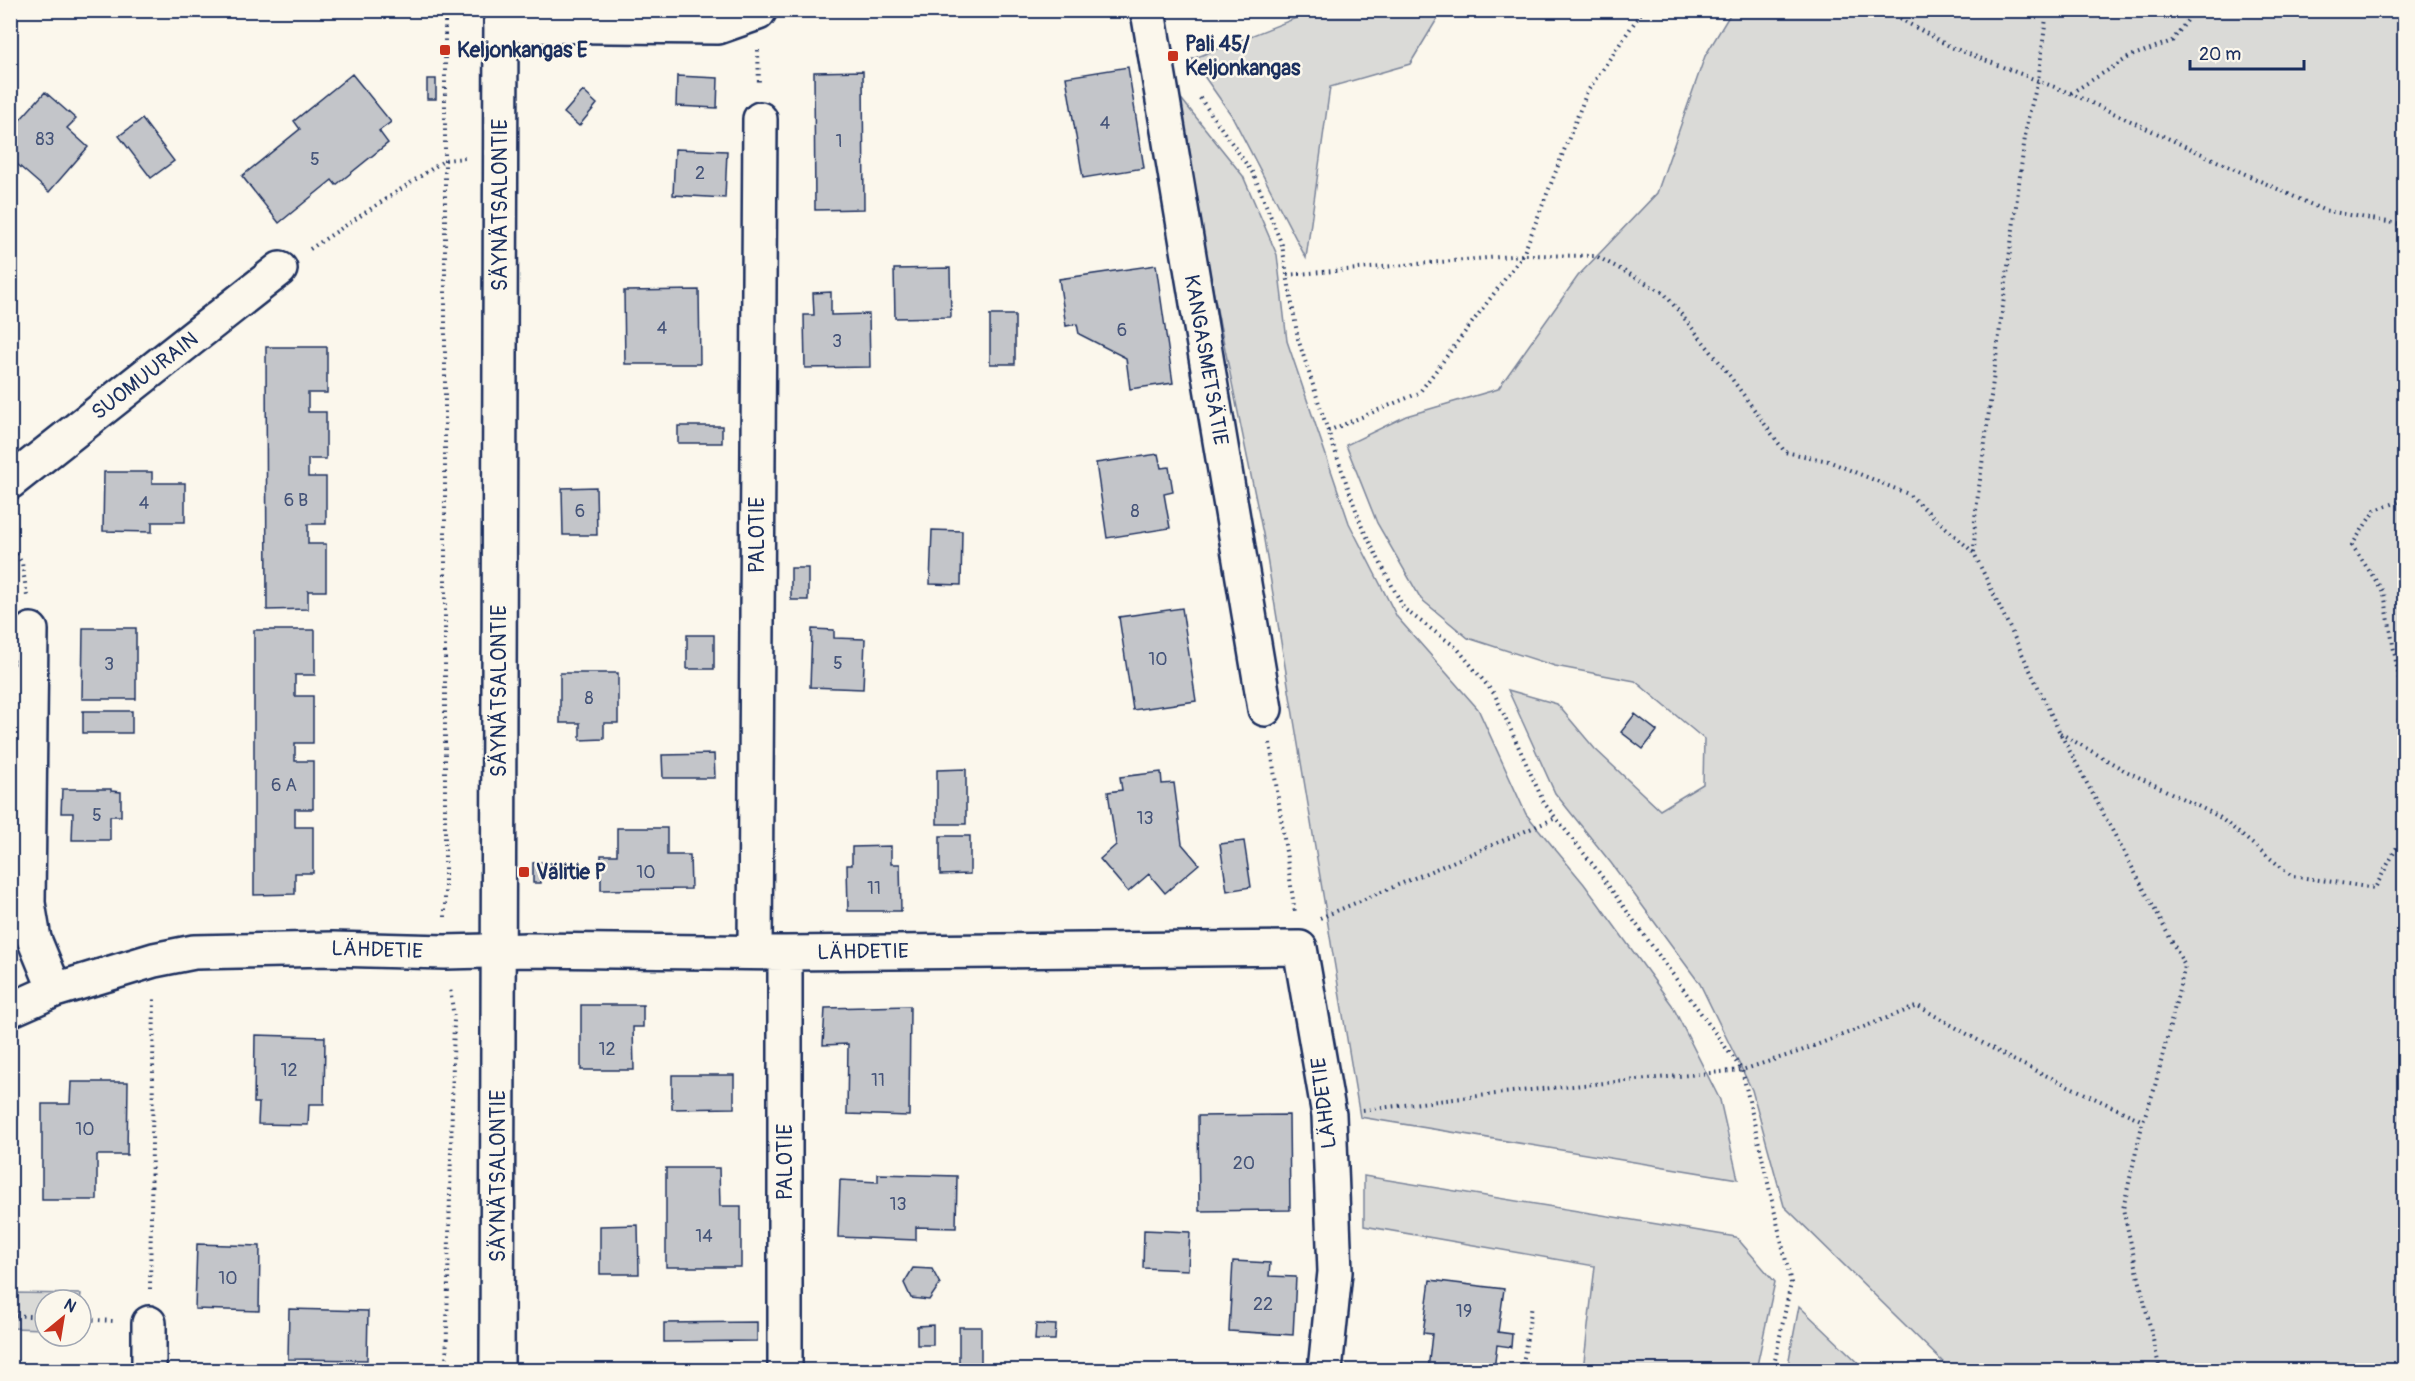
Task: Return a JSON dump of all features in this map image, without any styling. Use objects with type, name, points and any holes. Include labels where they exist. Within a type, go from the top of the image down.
[{"type":"street","name":"KANGASMETSÄTIE","points":[[1146,10],[1265,710]]},
{"type":"street","points":[[501,18],[718,27],[759,12]]},
{"type":"street","name":"SÄYNÄTSALONTIE","points":[[497,1371],[501,18]]},
{"type":"street","name":"PALOTIE","points":[[760,119],[770,952],[785,1371]]},
{"type":"street","name":"SUOMUURAIN","points":[[10,482],[280,269]]},
{"type":"street","points":[[32,630],[28,903],[34,939],[55,990]]},
{"type":"street","name":"LÄHDETIE","points":[[10,1010],[55,990],[154,960],[194,952],[332,949],[445,952],[499,950],[770,952],[1299,938],[1329,1115],[1335,1272],[1325,1371]]},
{"type":"street","points":[[149,1323],[149,1371]]},
{"type":"path","points":[[445,10],[445,952],[454,1018],[446,1371]]},
{"type":"path","points":[[1328,431],[1419,393],[1523,255],[1587,92],[1643,10]]},
{"type":"path","points":[[1884,10],[1951,47],[2070,93],[2323,210],[2404,225]]},
{"type":"path","points":[[1974,553],[1975,518],[2027,122],[2038,81],[2047,10]]},
{"type":"path","points":[[2070,93],[2131,56],[2172,41],[2195,10]]},
{"type":"path","points":[[759,12],[760,119]]},
{"type":"path","points":[[1158,77],[1180,73],[1215,117],[1254,175],[1282,245],[1298,339],[1328,431],[1362,527],[1404,609],[1456,648],[1495,695],[1544,803],[1597,870],[1742,1070],[1791,1283],[1773,1371]]},
{"type":"path","points":[[280,269],[445,160],[501,154]]},
{"type":"path","points":[[1287,275],[1523,255],[1596,256],[1664,293],[1721,364],[1785,452],[1828,461],[1908,494],[1974,553],[2060,733],[2185,966],[2154,1090],[2143,1121],[2123,1209],[2160,1371]]},
{"type":"path","points":[[2404,500],[2375,510],[2352,545],[2384,593],[2403,695],[2398,732],[2400,778],[2404,798]]},
{"type":"path","points":[[10,544],[22,562],[32,630]]},
{"type":"path","points":[[1265,710],[1299,938],[1556,818]]},
{"type":"path","points":[[2060,733],[2124,770],[2218,816],[2292,876],[2375,888],[2404,834]]},
{"type":"path","points":[[149,1323],[154,960]]},
{"type":"path","points":[[1329,1115],[1520,1091],[1742,1070],[1798,1052],[1918,1006],[2011,1059],[2143,1121]]},
{"type":"path","points":[[1522,1371],[1532,1305]]},
{"type":"path","points":[[10,1315],[33,1316]]},
{"type":"shaded area","points":[[1314,11],[1442,11],[1410,64],[1330,87],[1306,258],[1232,116],[1192,59]]},
{"type":"shaded area","points":[[1732,11],[2404,11],[2404,1370],[1951,1370],[1784,1206],[1752,1090],[1700,984],[1611,863],[1555,793],[1508,690],[1557,704],[1595,749],[1660,810],[1703,784],[1704,739],[1635,681],[1555,666],[1468,638],[1421,599],[1377,523],[1346,445],[1406,416],[1498,389],[1578,276],[1657,193],[1705,56]]},
{"type":"shaded area","points":[[1171,86],[1243,176],[1277,255],[1287,341],[1349,523],[1397,617],[1478,709],[1526,814],[1584,884],[1672,1005],[1720,1100],[1738,1179],[1360,1117],[1263,534]]},
{"type":"shaded area","points":[[1364,1176],[1736,1237],[1775,1282],[1756,1370],[1583,1370],[1595,1266],[1364,1226]]},
{"type":"shaded area","points":[[11,1293],[33,1293],[33,1329],[11,1328]]},
{"type":"shaded area","points":[[1799,1306],[1866,1370],[1787,1370]]},
{"type":"building","points":[[1128,67],[1144,168],[1083,178],[1066,77]]},
{"type":"building","points":[[863,71],[864,209],[815,210],[814,72]]},
{"type":"building","points":[[352,74],[391,122],[379,131],[388,143],[336,185],[332,180],[279,223],[242,176],[300,129],[294,121]]},
{"type":"building","points":[[677,76],[718,78],[717,108],[676,106]]},
{"type":"building","points":[[427,79],[436,79],[436,99],[427,99]]},
{"type":"building","points":[[583,91],[597,104],[579,126],[564,113]]},
{"type":"building","points":[[45,92],[76,119],[67,128],[88,147],[49,192],[10,158],[10,131]]},
{"type":"building","points":[[142,119],[174,161],[151,178],[119,136]]},
{"type":"building","points":[[675,149],[727,151],[725,198],[673,195]]},
{"type":"building","points":[[1156,265],[1173,383],[1130,389],[1126,358],[1079,334],[1077,324],[1066,326],[1059,279]]},
{"type":"building","points":[[950,268],[951,317],[895,318],[894,269]]},
{"type":"building","points":[[699,290],[700,364],[625,364],[624,291]]},
{"type":"building","points":[[831,292],[831,315],[869,314],[870,367],[805,368],[804,315],[814,315],[813,293]]},
{"type":"building","points":[[990,315],[1015,315],[1015,364],[990,364]]},
{"type":"building","points":[[266,347],[327,347],[327,393],[308,393],[308,412],[326,412],[326,459],[308,459],[308,477],[326,477],[326,524],[308,524],[308,544],[326,544],[326,591],[308,591],[308,609],[267,610]]},
{"type":"building","points":[[678,426],[722,426],[722,443],[678,443]]},
{"type":"building","points":[[1158,454],[1161,468],[1169,467],[1173,492],[1164,494],[1170,528],[1107,538],[1096,463]]},
{"type":"building","points":[[104,472],[152,472],[152,483],[185,483],[185,522],[152,522],[152,532],[103,531]]},
{"type":"building","points":[[596,487],[597,535],[563,535],[562,488]]},
{"type":"building","points":[[932,530],[962,531],[961,585],[930,584]]},
{"type":"building","points":[[791,568],[808,568],[808,600],[791,600]]},
{"type":"building","points":[[1182,608],[1196,701],[1133,710],[1119,617]]},
{"type":"building","points":[[83,628],[136,628],[136,699],[82,699]]},
{"type":"building","points":[[812,629],[834,630],[834,638],[865,639],[863,689],[810,687]]},
{"type":"building","points":[[254,630],[315,630],[315,675],[295,675],[295,696],[313,696],[313,743],[295,743],[295,761],[313,761],[313,809],[295,809],[295,827],[313,827],[313,873],[295,873],[295,894],[254,895]]},
{"type":"building","points":[[687,635],[714,635],[714,669],[687,669]]},
{"type":"building","points":[[560,673],[618,673],[618,723],[604,723],[604,739],[580,740],[580,723],[560,723]]},
{"type":"building","points":[[83,711],[132,711],[132,733],[83,733]]},
{"type":"building","points":[[1635,714],[1657,731],[1643,749],[1621,732]]},
{"type":"building","points":[[714,754],[715,778],[663,778],[662,755]]},
{"type":"building","points":[[966,769],[966,824],[937,824],[937,770]]},
{"type":"building","points":[[1161,772],[1162,784],[1174,783],[1182,844],[1199,864],[1165,893],[1149,874],[1128,892],[1100,859],[1116,845],[1108,792],[1122,790],[1120,777]]},
{"type":"building","points":[[62,789],[111,789],[111,791],[121,792],[121,816],[110,816],[110,840],[72,840],[73,813],[61,813]]},
{"type":"building","points":[[617,828],[667,828],[667,855],[690,855],[691,889],[601,890],[601,855],[617,855]]},
{"type":"building","points":[[940,836],[970,836],[970,874],[940,875]]},
{"type":"building","points":[[1244,841],[1251,887],[1227,891],[1220,844]]},
{"type":"building","points":[[891,846],[891,864],[900,864],[901,911],[848,911],[847,865],[852,865],[852,847]]},
{"type":"building","points":[[541,862],[541,883],[533,883],[533,863]]},
{"type":"building","points":[[581,1005],[643,1005],[643,1027],[633,1027],[634,1070],[581,1070]]},
{"type":"building","points":[[910,1006],[909,1116],[847,1114],[848,1044],[823,1045],[825,1008]]},
{"type":"building","points":[[255,1035],[325,1037],[324,1104],[309,1104],[308,1125],[258,1124],[259,1103],[254,1103]]},
{"type":"building","points":[[672,1075],[734,1075],[734,1108],[672,1109]]},
{"type":"building","points":[[71,1082],[128,1082],[127,1155],[97,1155],[97,1200],[42,1200],[42,1104],[70,1104]]},
{"type":"building","points":[[1289,1115],[1290,1210],[1199,1211],[1198,1116]]},
{"type":"building","points":[[666,1168],[719,1168],[720,1206],[741,1206],[741,1267],[666,1267]]},
{"type":"building","points":[[878,1174],[957,1176],[956,1228],[916,1227],[916,1240],[838,1237],[840,1180],[878,1182]]},
{"type":"building","points":[[638,1225],[639,1274],[600,1274],[600,1226]]},
{"type":"building","points":[[1144,1230],[1190,1232],[1188,1270],[1143,1268]]},
{"type":"building","points":[[197,1244],[260,1246],[259,1311],[195,1309]]},
{"type":"building","points":[[1233,1261],[1270,1263],[1269,1276],[1296,1277],[1293,1335],[1229,1331]]},
{"type":"building","points":[[913,1268],[932,1269],[940,1284],[929,1300],[911,1298],[904,1283]]},
{"type":"building","points":[[1430,1280],[1504,1289],[1498,1332],[1512,1334],[1511,1347],[1497,1345],[1494,1370],[1428,1370],[1432,1334],[1423,1333]]},
{"type":"building","points":[[289,1309],[368,1311],[367,1360],[288,1359]]},
{"type":"building","points":[[757,1322],[757,1341],[664,1342],[664,1323]]},
{"type":"building","points":[[1036,1324],[1056,1325],[1055,1340],[1035,1340]]},
{"type":"building","points":[[933,1325],[933,1345],[917,1345],[917,1326]]},
{"type":"building","points":[[959,1327],[981,1327],[981,1370],[959,1370]]},
{"type":"place","name":"Keljonkangas E","points":[[445,50]]},
{"type":"place","name":"Pali 45/ Keljonkangas","points":[[1173,56]]},
{"type":"place","name":"Välitie P","points":[[524,872]]}]
